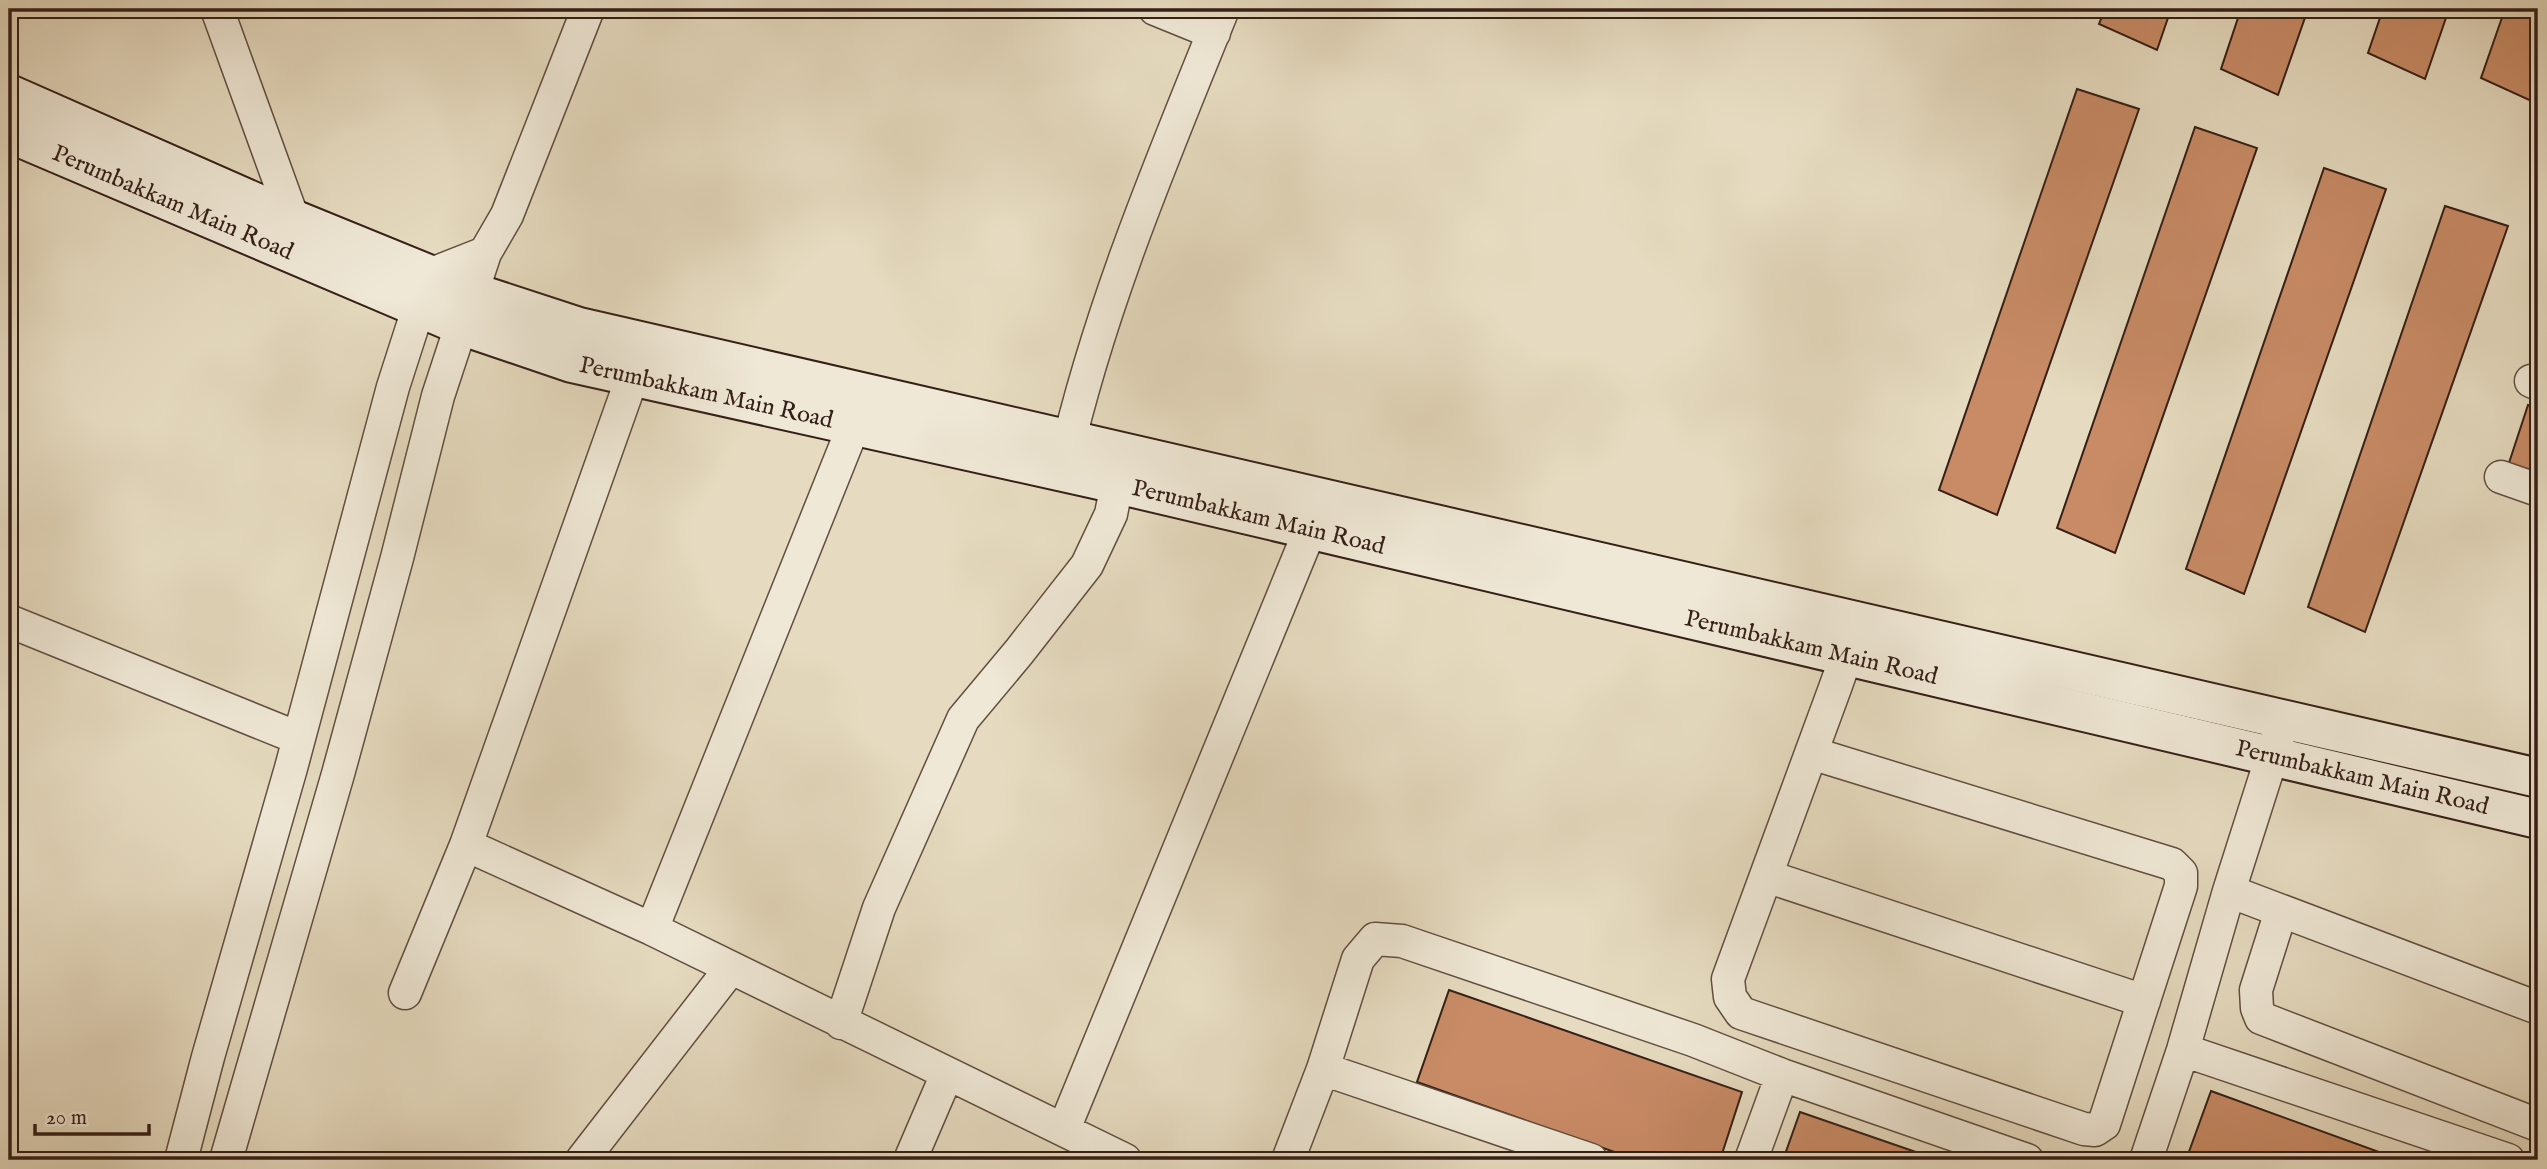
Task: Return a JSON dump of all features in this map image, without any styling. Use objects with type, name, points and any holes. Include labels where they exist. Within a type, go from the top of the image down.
[{"type":"street","points":[[217,9],[293,219]]},
{"type":"street","points":[[226,1160],[338,774],[438,396],[485,253],[507,215],[588,9]]},
{"type":"street","points":[[1066,456],[1118,275],[1148,193],[1218,21],[1155,9]]},
{"type":"street","name":"Perumbakkam Main Road","points":[[9,94],[293,219],[424,291]]},
{"type":"street","name":"Perumbakkam Main Road","points":[[9,133],[424,291],[466,309],[572,363],[854,425],[1066,456],[1117,484],[2538,819]]},
{"type":"street","points":[[181,1160],[393,387],[424,291],[485,253]]},
{"type":"street","name":"Perumbakkam Main Road","points":[[466,309],[579,327],[1066,456],[2284,719],[2538,778]]},
{"type":"street","points":[[405,993],[466,845],[633,375]]},
{"type":"street","points":[[652,929],[854,425]]},
{"type":"street","points":[[2501,477],[2538,490]]},
{"type":"street","points":[[841,1023],[879,908],[963,719],[1087,565],[1111,514],[1117,484]]},
{"type":"street","points":[[1064,1129],[1310,530]]},
{"type":"street","points":[[9,621],[298,738]]},
{"type":"street","points":[[1811,753],[2172,864],[2181,873],[2181,886],[2104,1124],[2095,1130],[2084,1129],[1741,1013],[1730,997],[1728,979],[1846,657]]},
{"type":"street","points":[[2146,1160],[2183,1050],[2229,891],[2284,719]]},
{"type":"street","points":[[466,845],[652,929],[1064,1129],[1090,1152],[1125,1160]]},
{"type":"street","points":[[1766,876],[2144,1001]]},
{"type":"street","points":[[2229,891],[2538,1008]]},
{"type":"street","points":[[2281,911],[2256,990],[2255,1000],[2261,1018],[2538,1125]]},
{"type":"street","points":[[1288,1160],[1323,1069],[1357,959],[1374,939],[1415,945],[1693,1040],[1782,1075],[2027,1160]]},
{"type":"street","points":[[582,1160],[731,968]]},
{"type":"street","points":[[2183,1050],[2508,1160]]},
{"type":"street","points":[[1323,1069],[1591,1160]]},
{"type":"street","points":[[910,1160],[947,1074]]},
{"type":"street","points":[[1751,1160],[1782,1075]]},
{"type":"building","points":[[2105,9],[2171,9],[2157,50],[2099,24]]},
{"type":"building","points":[[2241,9],[2308,9],[2278,95],[2221,69]]},
{"type":"building","points":[[2383,9],[2449,9],[2425,79],[2368,53]]},
{"type":"building","points":[[2505,9],[2538,9],[2538,104],[2481,78]]},
{"type":"building","points":[[2077,89],[2139,109],[1997,515],[1939,490]]},
{"type":"building","points":[[2195,127],[2257,148],[2115,553],[2057,528]]},
{"type":"building","points":[[2324,168],[2386,189],[2244,594],[2186,569]]},
{"type":"building","points":[[2445,206],[2508,226],[2365,632],[2308,607]]},
{"type":"building","points":[[2528,405],[2538,408],[2538,482],[2506,472]]},
{"type":"building","points":[[1449,990],[1742,1092],[1720,1160],[1637,1160],[1417,1082]]},
{"type":"building","points":[[2211,1091],[2401,1160],[2186,1160]]},
{"type":"building","points":[[1800,1112],[1939,1160],[1783,1160]]}]
